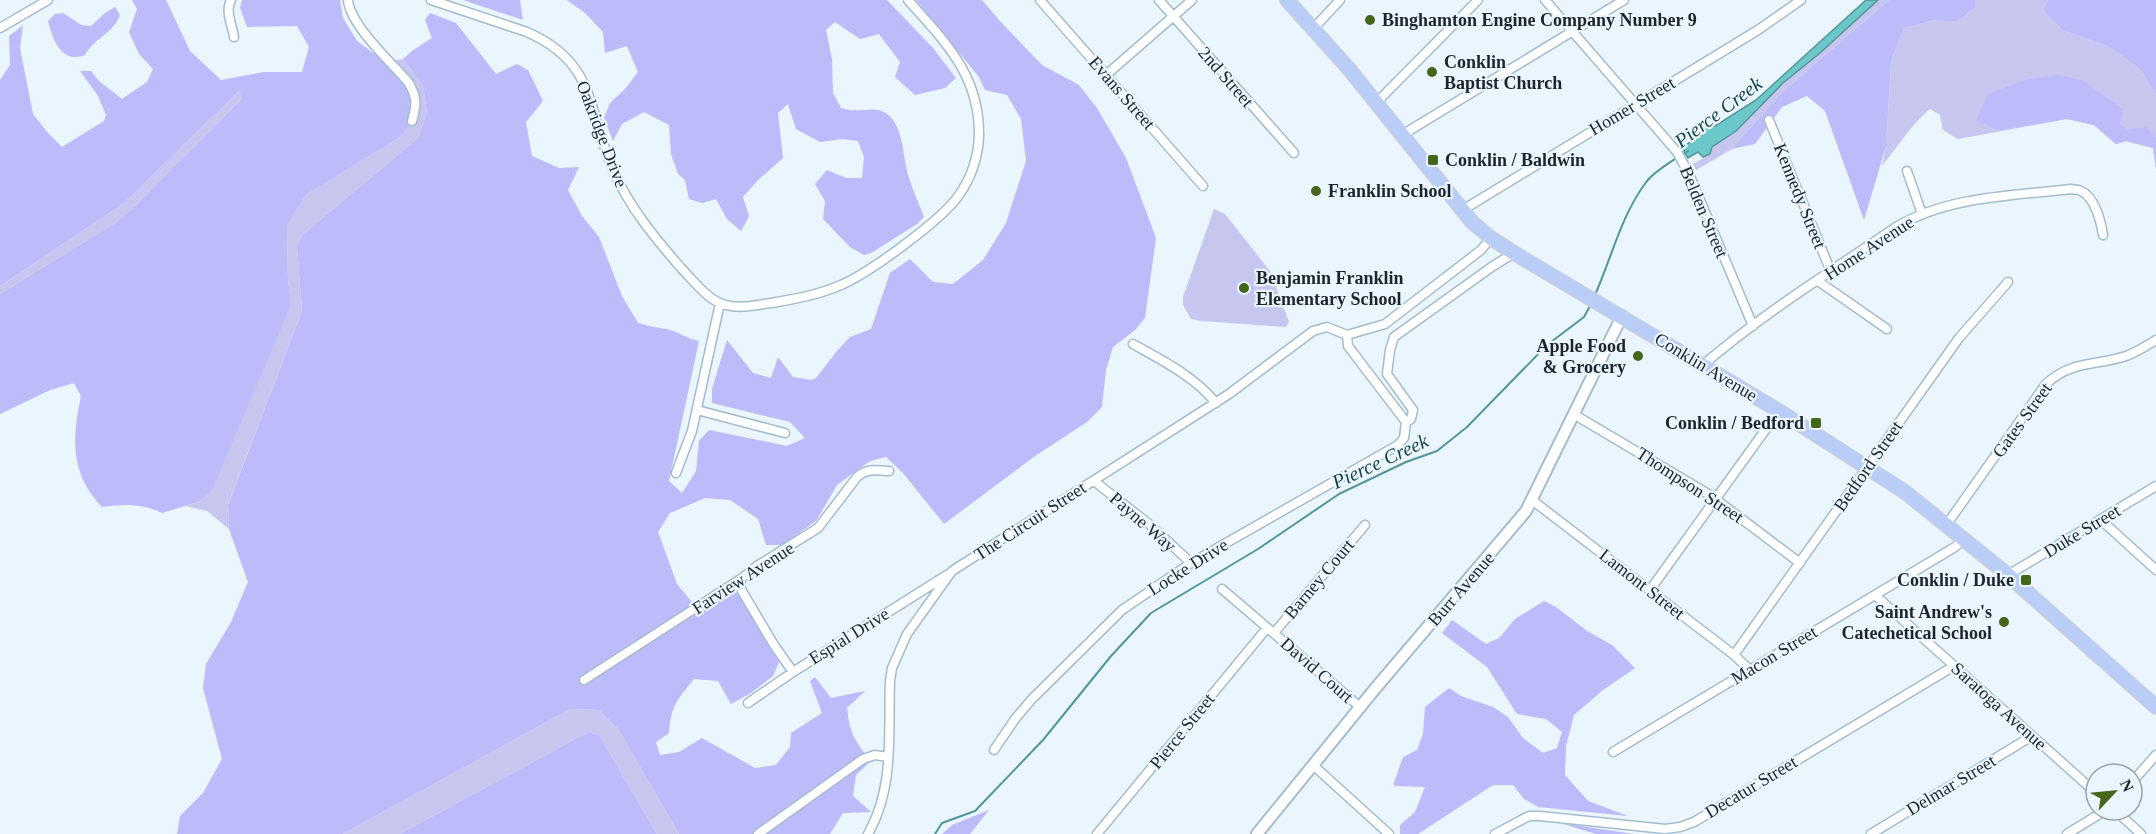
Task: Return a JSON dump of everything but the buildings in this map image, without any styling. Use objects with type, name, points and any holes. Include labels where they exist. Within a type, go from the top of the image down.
[{"type":"main road","name":"Conklin Avenue","points":[[1287,0],[1376,103],[1461,211],[1491,238],[1779,411],[1905,492],[1965,538],[2156,707]]},
{"type":"street","points":[[0,28],[48,0]]},
{"type":"street","points":[[231,0],[228,4],[228,14],[234,37]]},
{"type":"street","points":[[348,0],[352,17],[414,92],[416,108],[412,121]]},
{"type":"street","name":"Oakridge Drive","points":[[431,0],[527,32],[562,52],[587,87],[602,144],[614,173],[640,217],[657,241],[691,279],[720,303]]},
{"type":"street","points":[[676,473],[692,431],[720,303],[745,307],[804,297],[840,285],[878,263],[938,217],[958,198],[970,177],[975,164],[979,138],[973,90],[956,56],[908,0]]},
{"type":"street","name":"Evans Street","points":[[1040,0],[1203,186]]},
{"type":"street","name":"2nd Street","points":[[1159,0],[1294,153]]},
{"type":"street","points":[[1106,75],[1192,0]]},
{"type":"street","points":[[1313,29],[1340,0]]},
{"type":"street","points":[[1376,103],[1478,0]]},
{"type":"street","name":"Belden Street","points":[[1545,0],[1677,152],[1686,168],[1753,326]]},
{"type":"street","points":[[1401,135],[1624,0]]},
{"type":"street","name":"Homer Street","points":[[1461,211],[1758,30],[1801,0]]},
{"type":"street","name":"Kennedy Street","points":[[1769,120],[1831,272]]},
{"type":"street","points":[[1907,171],[1922,214]]},
{"type":"street","name":"Home Avenue","points":[[1704,365],[1753,326],[1896,227],[1922,214],[1978,200],[2071,189],[2081,191],[2090,200],[2099,217],[2103,236]]},
{"type":"street","points":[[1491,238],[1481,250],[1385,324],[1347,335],[1348,346],[1406,422],[1411,419],[1413,410],[1387,374],[1394,337],[1514,253]]},
{"type":"street","points":[[1818,281],[1887,329]]},
{"type":"street","name":"Bedford Street","points":[[1734,655],[1965,330],[2008,282]]},
{"type":"street","name":"Burr Avenue","points":[[1257,834],[1360,707],[1526,511],[1622,316]]},
{"type":"street","points":[[1385,324],[1394,337]]},
{"type":"street","name":"The Circuit Street","points":[[868,834],[885,795],[892,668],[907,634],[952,572],[1216,403],[1313,331],[1327,327],[1347,335]]},
{"type":"street","name":"Gates Street","points":[[1947,524],[2046,384],[2077,365],[2124,357],[2156,340]]},
{"type":"street","points":[[1133,344],[1188,376],[1216,403]]},
{"type":"street","points":[[1372,380],[1382,378],[1387,374]]},
{"type":"street","points":[[697,410],[785,433]]},
{"type":"street","points":[[1650,590],[1779,411]]},
{"type":"street","name":"Thompson Street","points":[[1575,415],[1715,498],[1800,563]]},
{"type":"street","name":"Locke Drive","points":[[994,750],[1032,699],[1108,622],[1136,600],[1191,564],[1398,445],[1404,438],[1406,422]]},
{"type":"street","name":"Farview Avenue","points":[[584,680],[818,528],[864,471],[889,471]]},
{"type":"street","name":"Payne Way","points":[[1094,481],[1135,512],[1191,564]]},
{"type":"street","name":"Duke Street","points":[[2008,575],[2156,486]]},
{"type":"street","name":"Lamont Street","points":[[1533,500],[1734,655],[1750,670]]},
{"type":"street","points":[[2101,520],[2156,570]]},
{"type":"street","name":"Barney Court","points":[[1270,630],[1365,525]]},
{"type":"street","name":"Macon Street","points":[[1613,753],[1955,547],[1965,538]]},
{"type":"street","name":"Espial Drive","points":[[748,703],[952,572]]},
{"type":"street","points":[[742,578],[740,585],[742,591],[769,638],[793,672]]},
{"type":"street","points":[[1222,589],[1270,630]]},
{"type":"street","name":"Saratoga Avenue","points":[[1875,595],[2084,782]]},
{"type":"street","name":"David Court","points":[[1270,630],[1360,707]]},
{"type":"street","name":"Pierce Street","points":[[1097,834],[1270,630]]},
{"type":"street","name":"Decatur Street","points":[[1495,834],[1529,816],[1665,829],[1694,822],[1954,666]]},
{"type":"street","name":"Delmar Street","points":[[1871,834],[2032,736]]},
{"type":"street","points":[[2144,768],[2156,754]]},
{"type":"street","points":[[758,834],[863,759],[875,755],[888,757]]},
{"type":"street","points":[[1313,765],[1389,834]]},
{"type":"street","points":[[2067,834],[2086,822]]},
{"type":"street","points":[[2128,822],[2141,834]]},
{"type":"shaded area","points":[[132,0],[166,0],[190,51],[221,80],[264,72],[302,72],[309,47],[297,26],[247,27],[240,8],[242,0],[340,0],[343,18],[357,41],[392,67],[411,94],[409,127],[400,137],[306,195],[287,226],[291,305],[212,490],[198,502],[162,513],[148,507],[133,505],[102,507],[92,494],[84,481],[76,455],[76,427],[81,396],[74,383],[50,390],[0,414],[0,294],[115,223],[134,207],[242,98],[239,91],[124,203],[0,286],[0,80],[10,65],[9,36],[23,25],[20,48],[33,114],[62,147],[104,121],[106,115],[98,96],[80,71],[91,71],[99,81],[122,99],[147,82],[153,69],[139,54],[129,32],[137,9]]},
{"type":"shaded area","points":[[463,0],[520,0],[523,20]]},
{"type":"shaded area","points":[[567,0],[887,0],[933,48],[956,78],[945,88],[915,95],[895,77],[900,62],[879,34],[860,39],[835,22],[826,30],[832,59],[833,93],[841,108],[878,110],[893,120],[901,139],[909,178],[924,217],[917,224],[871,253],[864,255],[850,247],[823,219],[825,201],[815,184],[827,170],[846,178],[862,178],[864,157],[858,141],[842,139],[820,142],[796,129],[788,104],[778,113],[783,158],[743,197],[749,216],[741,231],[727,219],[716,199],[702,203],[689,199],[685,180],[678,174],[671,154],[669,125],[644,112],[622,124],[613,141],[604,118],[610,103],[638,72],[627,46],[605,53],[603,32],[585,13]]},
{"type":"shaded area","points":[[916,0],[982,0],[1042,65],[1079,85],[1097,108],[1126,158],[1156,238],[1145,318],[1135,330],[1113,347],[1106,370],[1102,407],[1087,422],[1035,456],[944,524],[903,473],[886,457],[870,461],[837,485],[816,521],[782,545],[766,545],[758,519],[730,500],[705,498],[670,513],[658,532],[677,584],[692,602],[706,609],[734,591],[740,595],[779,662],[773,676],[751,693],[731,704],[718,681],[694,679],[676,703],[671,716],[669,733],[656,742],[660,755],[679,752],[702,738],[755,768],[776,765],[790,747],[791,733],[822,713],[810,681],[815,677],[831,698],[865,691],[847,708],[854,736],[871,761],[856,775],[853,796],[871,812],[843,813],[830,834],[679,834],[618,729],[599,710],[570,709],[343,834],[177,834],[180,816],[203,793],[222,759],[203,688],[206,664],[231,622],[248,582],[229,529],[228,505],[302,311],[297,247],[302,235],[418,138],[427,112],[423,86],[403,59],[432,38],[425,20],[430,13],[456,23],[496,74],[517,64],[528,70],[543,101],[526,122],[532,156],[559,168],[579,167],[568,190],[582,216],[599,237],[622,296],[638,323],[667,329],[699,341],[669,481],[682,493],[696,471],[699,441],[709,430],[787,446],[805,438],[790,422],[712,403],[712,389],[727,340],[753,373],[771,378],[778,357],[793,377],[812,380],[850,337],[871,329],[890,273],[910,259],[933,282],[953,284],[983,260],[1006,223],[1026,161],[1021,119],[1007,95],[985,90],[979,77]]},
{"type":"shaded area","points":[[1866,0],[1878,0],[1783,83],[1736,131],[1712,147],[1710,154],[1703,157],[1698,152],[1688,158],[1682,147],[1702,135],[1705,128],[1715,126],[1756,100]]},
{"type":"shaded area","points":[[1878,0],[1889,0],[1779,95],[1732,149],[1696,170],[1693,164],[1710,154],[1712,147]]},
{"type":"shaded area","points":[[1889,0],[1975,0],[1975,8],[1956,22],[1935,20],[1904,28],[1891,62],[1886,146],[1864,220],[1825,111],[1807,96],[1782,107],[1755,144],[1732,149],[1779,95]]},
{"type":"shaded area","points":[[1975,0],[2048,0],[2043,10],[2062,30],[2107,46],[2140,69],[2156,95],[2156,169],[2153,148],[2126,141],[2116,144],[2094,125],[2067,119],[1958,139],[1943,130],[1940,115],[1930,109],[1882,166],[1886,146],[1891,62],[1904,28],[1935,20],[1956,22],[1975,8]]},
{"type":"shaded area","points":[[2048,0],[2156,0],[2156,95],[2140,69],[2107,46],[2062,30],[2043,10]]},
{"type":"shaded area","points":[[115,7],[120,15],[117,21],[85,55],[70,56],[59,48],[48,21],[55,14],[63,13],[81,25],[91,26]]},
{"type":"shaded area","points":[[403,59],[423,86],[427,112],[418,138],[302,235],[297,247],[302,311],[228,504],[229,529],[207,511],[186,506],[198,502],[291,305],[287,226],[306,195],[400,137],[409,127],[385,62]]},
{"type":"shaded area","points":[[2058,75],[2082,80],[2123,109],[2120,124],[2128,130],[2146,127],[2156,138],[2156,169],[2153,148],[2126,141],[2116,144],[2094,125],[2067,119],[1998,130],[1976,120],[1988,94],[2028,79]]},
{"type":"shaded area","points":[[240,90],[242,98],[134,207],[115,223],[0,294],[0,286],[124,203]]},
{"type":"shaded area","points":[[1214,209],[1225,214],[1270,271],[1289,322],[1286,327],[1191,319],[1183,305],[1183,297]]},
{"type":"shaded area","points":[[1544,601],[1556,607],[1587,631],[1612,645],[1635,668],[1603,690],[1574,715],[1566,746],[1565,775],[1588,801],[1628,816],[1538,807],[1524,799],[1513,785],[1493,785],[1418,834],[1400,834],[1400,825],[1415,812],[1425,787],[1394,786],[1394,783],[1403,757],[1417,750],[1423,734],[1425,707],[1449,688],[1461,696],[1493,707],[1508,717],[1523,738],[1543,753],[1557,748],[1562,732],[1546,719],[1517,714],[1487,667],[1442,633],[1452,620],[1486,644],[1499,638],[1515,619]]},
{"type":"shaded area","points":[[570,709],[599,710],[618,729],[679,834],[657,834],[599,735],[588,732],[400,834],[343,834]]},
{"type":"shaded area","points":[[588,732],[599,735],[657,834],[400,834]]},
{"type":"shaded area","points":[[989,810],[970,834],[942,834],[952,825]]},
{"type":"shaded area","points":[[1560,823],[1634,834],[1596,834]]},
{"type":"waterway","name":"Pierce Creek","points":[[1595,295],[1624,222],[1638,194],[1655,173],[1688,151]]},
{"type":"waterway","name":"Pierce Creek","points":[[935,834],[942,823],[975,811],[1043,740],[1111,656],[1151,613],[1258,549],[1339,494],[1406,462],[1437,451],[1467,427],[1547,345],[1584,317],[1590,306]]},
{"type":"place","name":"Binghamton Engine Company Number 9","points":[[1370,20]]},
{"type":"place","name":"Conklin Baptist Church","points":[[1432,72]]},
{"type":"place","name":"Conklin / Baldwin","points":[[1433,160]]},
{"type":"place","name":"Franklin School","points":[[1316,191]]},
{"type":"place","name":"Benjamin Franklin Elementary School","points":[[1244,288]]},
{"type":"place","name":"Apple Food & Grocery","points":[[1638,356]]},
{"type":"place","name":"Conklin / Bedford","points":[[1816,423]]},
{"type":"place","name":"Conklin / Duke","points":[[2026,580]]},
{"type":"place","name":"Saint Andrew's Catechetical School","points":[[2004,622]]}]
